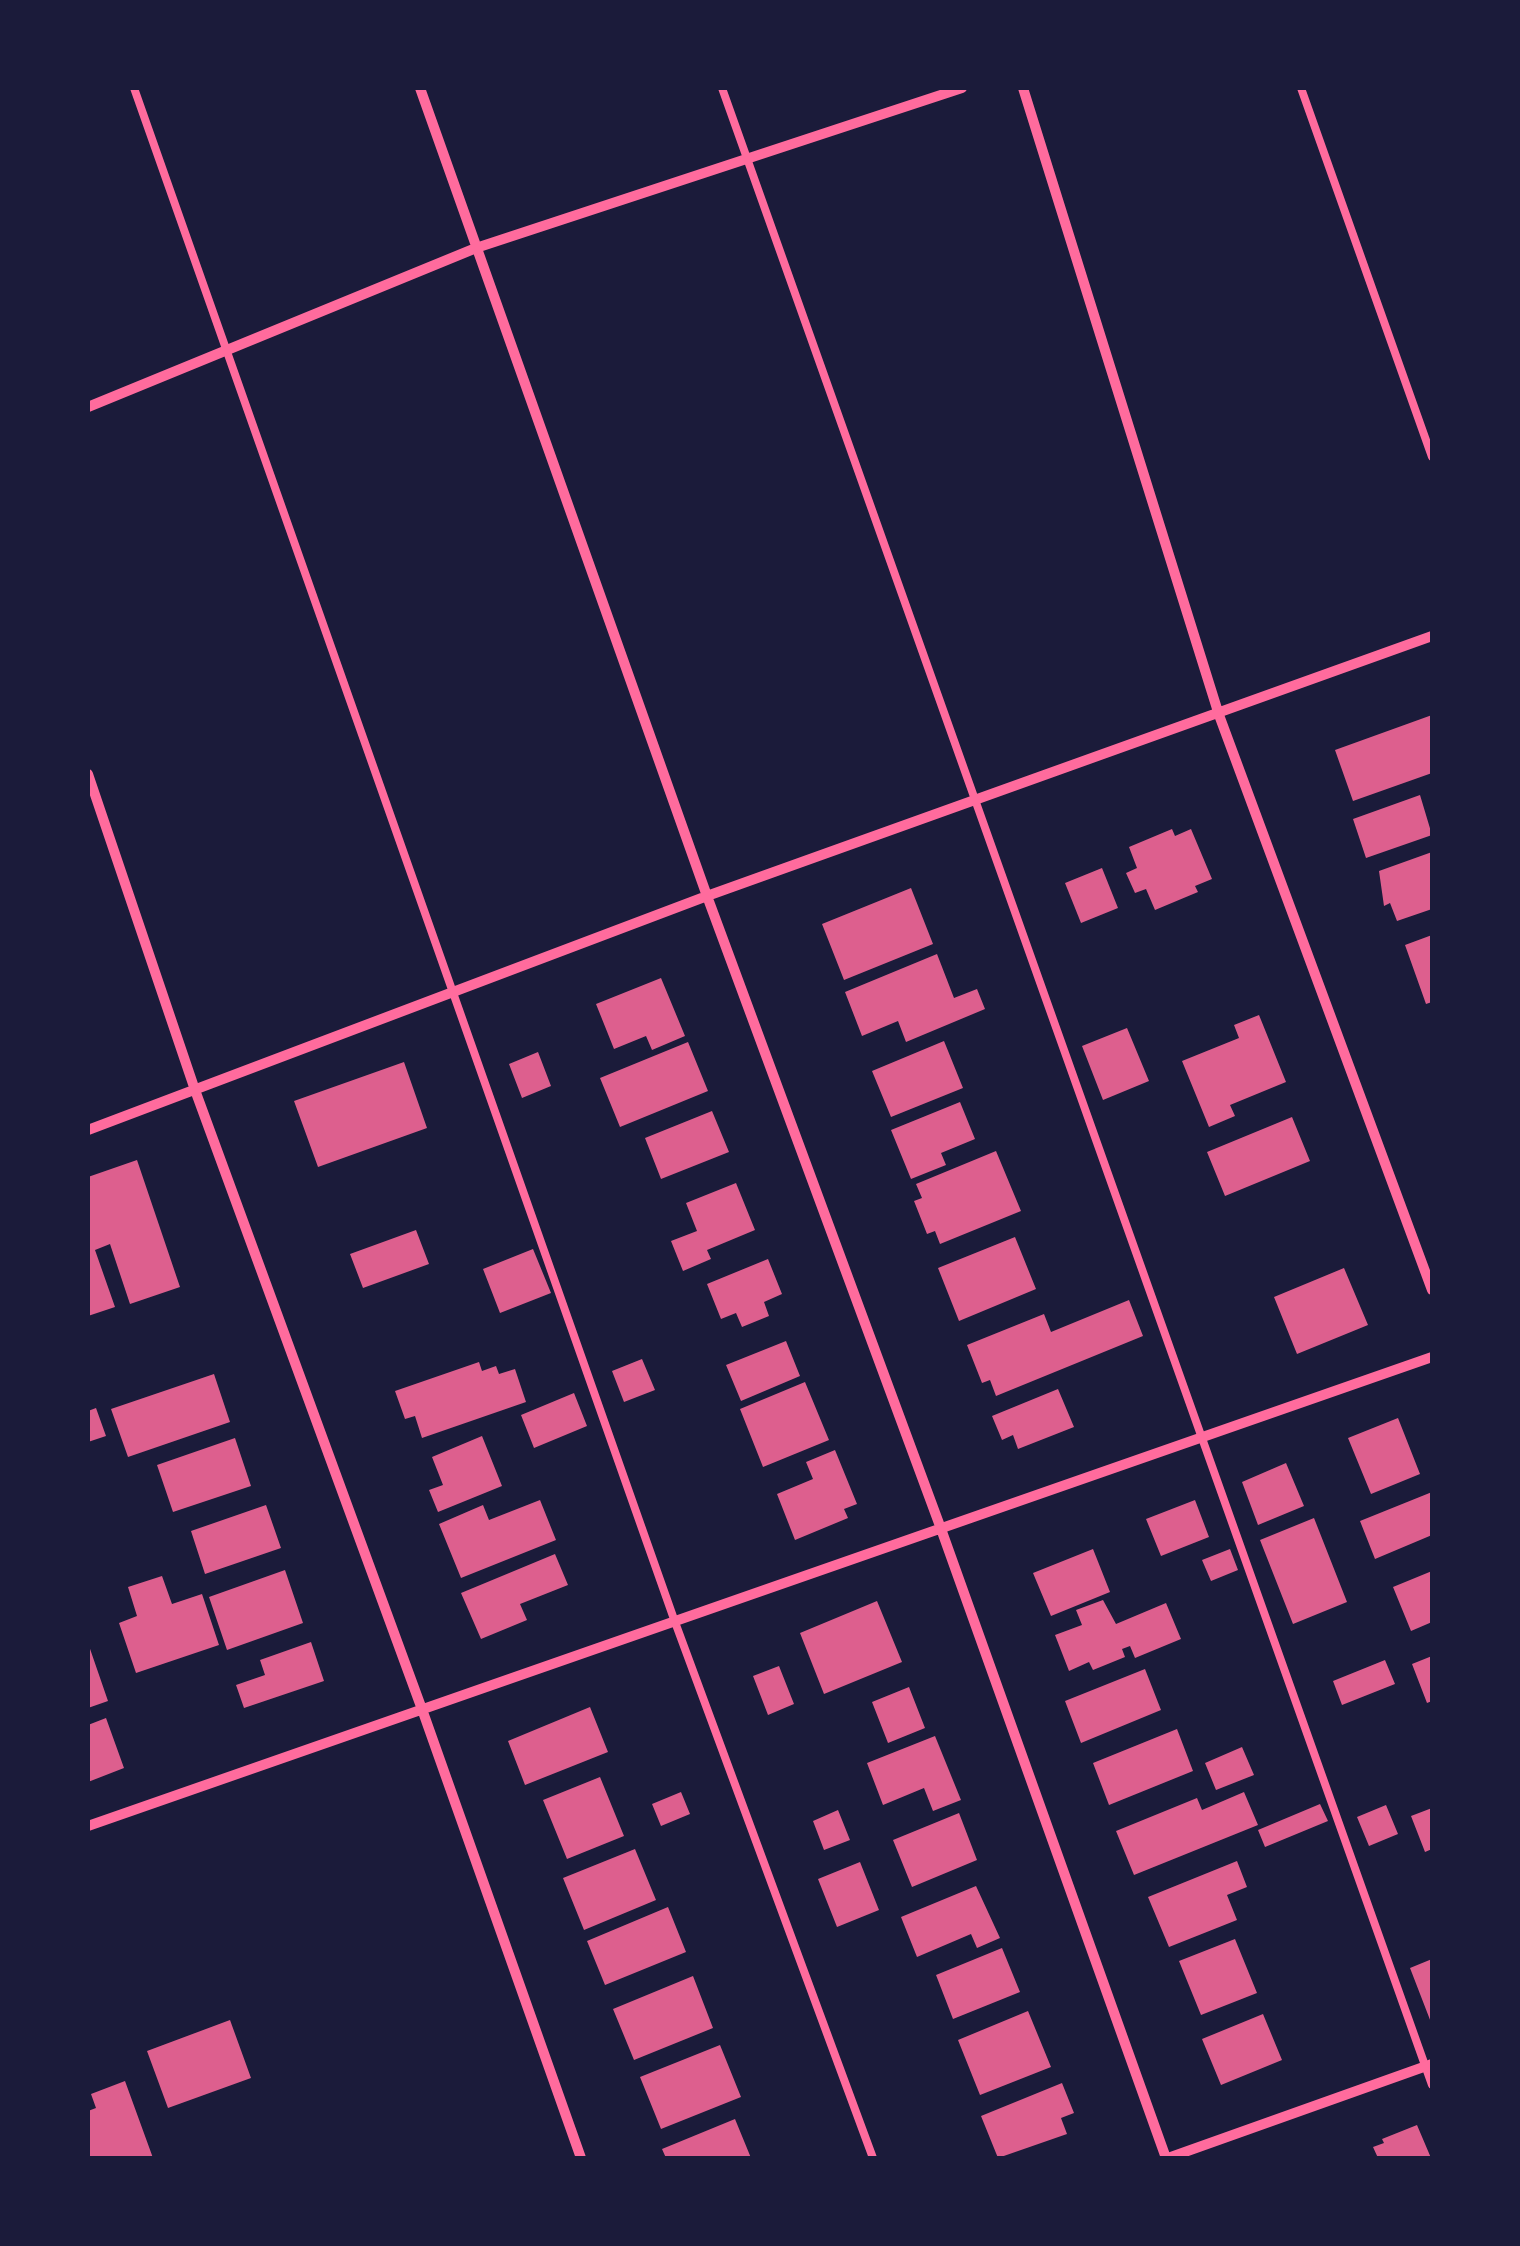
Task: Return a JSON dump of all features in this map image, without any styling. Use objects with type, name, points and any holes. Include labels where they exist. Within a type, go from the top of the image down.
[{"type":"street","points":[[420,88],[707,896],[940,1526],[1167,2158],[1429,2065]]},
{"type":"street","points":[[88,407],[476,248],[962,88]]},
{"type":"street","points":[[1024,88],[1219,714],[1432,1290]]},
{"type":"street","points":[[88,1130],[707,896],[1432,636]]},
{"type":"street","points":[[88,774],[195,1090],[424,1712],[581,2158]]},
{"type":"street","points":[[88,1826],[424,1712],[940,1526],[1432,1357]]},
{"type":"lane","points":[[134,88],[456,991],[675,1622],[873,2158]]},
{"type":"lane","points":[[722,88],[1429,2065],[1432,2084]]},
{"type":"lane","points":[[1301,88],[1432,457]]},
{"type":"building","points":[[1432,715],[1432,773],[1353,801],[1335,750]]},
{"type":"building","points":[[1420,795],[1432,835],[1366,858],[1353,819]]},
{"type":"building","points":[[1172,829],[1175,836],[1191,829],[1212,879],[1195,886],[1198,892],[1155,910],[1146,889],[1135,893],[1126,873],[1137,868],[1129,847]]},
{"type":"building","points":[[1432,852],[1432,909],[1397,921],[1390,903],[1384,906],[1379,871]]},
{"type":"building","points":[[1102,868],[1118,908],[1081,923],[1065,883]]},
{"type":"building","points":[[911,888],[933,944],[844,980],[822,924]]},
{"type":"building","points":[[1432,935],[1432,1002],[1426,1004],[1405,945]]},
{"type":"building","points":[[937,954],[954,998],[977,989],[985,1009],[906,1042],[898,1021],[862,1036],[845,992]]},
{"type":"building","points":[[661,978],[685,1036],[652,1050],[646,1036],[614,1049],[596,1004]]},
{"type":"building","points":[[1259,1015],[1286,1082],[1230,1105],[1235,1116],[1209,1127],[1182,1061],[1239,1038],[1234,1025]]},
{"type":"building","points":[[1127,1028],[1149,1081],[1103,1100],[1082,1046]]},
{"type":"building","points":[[944,1041],[963,1088],[891,1117],[872,1071]]},
{"type":"building","points":[[688,1042],[708,1091],[620,1127],[600,1078]]},
{"type":"building","points":[[538,1052],[551,1086],[522,1098],[509,1064]]},
{"type":"building","points":[[404,1062],[427,1128],[318,1167],[294,1101]]},
{"type":"building","points":[[960,1102],[975,1139],[941,1153],[946,1165],[911,1179],[891,1130]]},
{"type":"building","points":[[712,1111],[729,1152],[661,1179],[645,1138]]},
{"type":"building","points":[[1292,1117],[1310,1161],[1225,1196],[1207,1152]]},
{"type":"building","points":[[996,1151],[1021,1211],[940,1244],[935,1231],[927,1234],[914,1201],[922,1198],[916,1184]]},
{"type":"building","points":[[137,1160],[180,1287],[130,1304],[110,1244],[95,1250],[115,1307],[88,1316],[88,1177]]},
{"type":"building","points":[[736,1183],[755,1230],[707,1250],[711,1259],[683,1271],[671,1241],[697,1231],[686,1203]]},
{"type":"building","points":[[416,1230],[429,1264],[363,1288],[350,1254]]},
{"type":"building","points":[[1015,1237],[1036,1289],[959,1321],[938,1268]]},
{"type":"building","points":[[533,1249],[551,1293],[500,1313],[483,1269]]},
{"type":"building","points":[[768,1259],[782,1294],[764,1302],[769,1316],[742,1327],[736,1313],[721,1319],[707,1284]]},
{"type":"building","points":[[1344,1268],[1368,1325],[1297,1354],[1274,1297]]},
{"type":"building","points":[[1129,1300],[1143,1336],[996,1396],[990,1380],[982,1383],[967,1345],[1044,1314],[1051,1332]]},
{"type":"building","points":[[786,1341],[800,1376],[741,1401],[726,1365]]},
{"type":"building","points":[[642,1359],[655,1390],[624,1402],[612,1371]]},
{"type":"building","points":[[479,1362],[482,1371],[496,1366],[499,1374],[515,1369],[526,1402],[422,1438],[415,1416],[405,1419],[395,1391]]},
{"type":"building","points":[[214,1374],[230,1422],[128,1457],[111,1409]]},
{"type":"building","points":[[805,1382],[829,1440],[763,1467],[740,1409]]},
{"type":"building","points":[[1058,1389],[1074,1427],[1018,1449],[1013,1435],[1002,1440],[992,1416]]},
{"type":"building","points":[[574,1393],[587,1426],[534,1448],[521,1415]]},
{"type":"building","points":[[96,1408],[106,1436],[88,1442],[88,1411]]},
{"type":"building","points":[[1398,1418],[1420,1474],[1371,1494],[1348,1438]]},
{"type":"building","points":[[482,1436],[502,1486],[438,1512],[429,1490],[443,1485],[432,1457]]},
{"type":"building","points":[[235,1438],[251,1486],[173,1512],[157,1465]]},
{"type":"building","points":[[835,1450],[857,1504],[844,1509],[848,1518],[795,1540],[777,1494],[813,1479],[806,1462]]},
{"type":"building","points":[[1286,1463],[1304,1506],[1258,1525],[1242,1482]]},
{"type":"building","points":[[1432,1492],[1432,1535],[1375,1559],[1360,1521]]},
{"type":"building","points":[[540,1500],[556,1540],[461,1578],[439,1524],[483,1505],[489,1520]]},
{"type":"building","points":[[1195,1500],[1209,1537],[1161,1556],[1146,1519]]},
{"type":"building","points":[[266,1505],[281,1548],[205,1574],[191,1531]]},
{"type":"building","points":[[1314,1518],[1347,1602],[1293,1624],[1260,1540]]},
{"type":"building","points":[[1093,1549],[1110,1592],[1051,1616],[1033,1573]]},
{"type":"building","points":[[1230,1549],[1238,1570],[1211,1581],[1202,1560]]},
{"type":"building","points":[[555,1554],[568,1585],[520,1604],[527,1620],[481,1639],[461,1593]]},
{"type":"building","points":[[285,1570],[303,1623],[227,1650],[209,1597]]},
{"type":"building","points":[[1432,1571],[1432,1622],[1411,1631],[1393,1587]]},
{"type":"building","points":[[162,1576],[172,1604],[202,1594],[219,1645],[136,1673],[119,1623],[137,1616],[128,1587]]},
{"type":"building","points":[[1103,1600],[1116,1624],[1166,1603],[1181,1639],[1135,1658],[1130,1646],[1122,1649],[1125,1657],[1093,1670],[1089,1662],[1069,1671],[1055,1635],[1082,1625],[1076,1610]]},
{"type":"building","points":[[877,1601],[902,1662],[824,1694],[800,1633]]},
{"type":"building","points":[[311,1642],[324,1681],[244,1708],[236,1685],[265,1675],[260,1660]]},
{"type":"building","points":[[88,1643],[108,1701],[88,1708]]},
{"type":"building","points":[[1432,1656],[1432,1701],[1427,1703],[1412,1664]]},
{"type":"building","points":[[1385,1660],[1395,1684],[1342,1705],[1333,1681]]},
{"type":"building","points":[[779,1666],[794,1704],[768,1715],[753,1676]]},
{"type":"building","points":[[1145,1669],[1161,1710],[1081,1743],[1065,1701]]},
{"type":"building","points":[[909,1687],[925,1728],[888,1743],[872,1702]]},
{"type":"building","points":[[590,1707],[608,1752],[525,1785],[508,1741]]},
{"type":"building","points":[[106,1718],[124,1768],[88,1782],[88,1725]]},
{"type":"building","points":[[1177,1729],[1193,1771],[1109,1805],[1093,1763]]},
{"type":"building","points":[[935,1736],[961,1800],[933,1811],[924,1788],[883,1805],[867,1763]]},
{"type":"building","points":[[1242,1747],[1254,1775],[1216,1790],[1205,1763]]},
{"type":"building","points":[[600,1777],[624,1836],[567,1859],[543,1800]]},
{"type":"building","points":[[681,1792],[690,1814],[661,1826],[652,1804]]},
{"type":"building","points":[[1244,1792],[1258,1825],[1134,1875],[1116,1831],[1197,1798],[1202,1810]]},
{"type":"building","points":[[1320,1804],[1328,1821],[1265,1847],[1258,1830]]},
{"type":"building","points":[[1386,1805],[1398,1834],[1369,1846],[1357,1817]]},
{"type":"building","points":[[1432,1808],[1432,1849],[1425,1852],[1411,1816]]},
{"type":"building","points":[[838,1810],[850,1840],[824,1850],[813,1821]]},
{"type":"building","points":[[959,1813],[977,1860],[912,1887],[893,1840]]},
{"type":"building","points":[[635,1849],[656,1900],[584,1930],[563,1878]]},
{"type":"building","points":[[1237,1861],[1247,1887],[1227,1895],[1237,1920],[1169,1947],[1148,1897]]},
{"type":"building","points":[[860,1862],[879,1910],[837,1927],[818,1879]]},
{"type":"building","points":[[976,1886],[1000,1938],[977,1948],[971,1934],[917,1957],[901,1917]]},
{"type":"building","points":[[668,1907],[686,1952],[605,1985],[587,1941]]},
{"type":"building","points":[[1235,1939],[1257,1993],[1201,2015],[1179,1961]]},
{"type":"building","points":[[1002,1948],[1020,1992],[953,2019],[936,1975]]},
{"type":"building","points":[[1432,1959],[1432,2025],[1410,1968]]},
{"type":"building","points":[[693,1976],[713,2028],[634,2060],[613,2009]]},
{"type":"building","points":[[1028,2011],[1051,2067],[980,2095],[958,2040]]},
{"type":"building","points":[[1263,2014],[1282,2060],[1221,2085],[1202,2039]]},
{"type":"building","points":[[230,2020],[251,2078],[168,2108],[147,2051]]},
{"type":"building","points":[[720,2045],[741,2097],[661,2129],[640,2077]]},
{"type":"building","points":[[125,2081],[153,2158],[88,2158],[88,2111],[96,2108],[91,2094]]},
{"type":"building","points":[[1062,2083],[1074,2113],[1061,2118],[1067,2134],[998,2158],[981,2116]]},
{"type":"building","points":[[735,2119],[751,2158],[666,2158],[662,2149]]},
{"type":"building","points":[[1417,2125],[1431,2158],[1378,2158],[1373,2147],[1384,2143],[1382,2139]]}]
